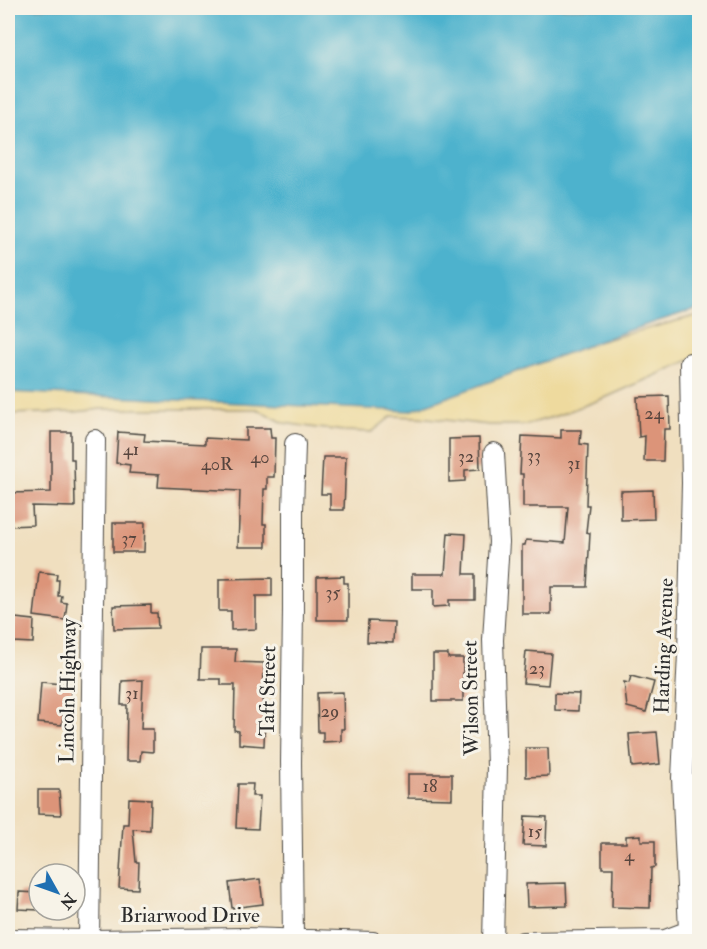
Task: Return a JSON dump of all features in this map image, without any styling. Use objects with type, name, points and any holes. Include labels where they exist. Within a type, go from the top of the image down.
[{"type":"street","name":"Harding Avenue","points":[[690,363],[696,482],[682,778],[694,928]]},
{"type":"street","name":"Lincoln Highway","points":[[89,941],[95,440]]},
{"type":"street","name":"Taft Street","points":[[292,939],[291,762],[295,444]]},
{"type":"street","name":"Wilson Street","points":[[493,942],[497,766],[493,640],[499,542],[494,453]]},
{"type":"street","points":[[523,942],[665,940],[694,928]]},
{"type":"street","name":"Briarwood Drive","points":[[8,939],[89,941],[244,938],[373,942]]},
{"type":"sand","points":[[699,315],[699,356],[607,397],[525,425],[489,425],[392,416],[372,432],[344,431],[284,423],[257,409],[101,409],[8,414],[8,360],[571,349]]},
{"type":"water","points":[[8,8],[699,8],[699,308],[627,331],[410,411],[8,392]]},
{"type":"building","points":[[669,396],[670,429],[664,429],[663,461],[644,461],[645,436],[639,437],[637,397]]},
{"type":"building","points":[[246,428],[270,428],[271,438],[275,438],[274,477],[267,477],[267,489],[264,489],[263,524],[266,524],[266,547],[238,547],[240,491],[158,487],[159,475],[129,473],[130,465],[116,463],[118,432],[145,434],[144,441],[205,444],[205,438],[246,440]]},
{"type":"building","points":[[561,430],[581,430],[580,444],[588,445],[586,505],[589,505],[586,532],[590,533],[587,587],[551,587],[551,614],[522,614],[522,545],[525,545],[526,540],[565,543],[568,507],[523,507],[523,474],[520,474],[522,436],[561,438]]},
{"type":"building","points":[[51,432],[71,432],[75,507],[32,506],[33,525],[8,526],[10,493],[51,492]]},
{"type":"building","points":[[479,438],[480,469],[465,470],[465,481],[449,482],[449,439]]},
{"type":"building","points":[[323,457],[346,457],[344,510],[330,510],[330,494],[321,494]]},
{"type":"building","points":[[653,490],[654,519],[621,520],[621,491]]},
{"type":"building","points":[[113,523],[145,523],[144,552],[113,552]]},
{"type":"building","points":[[448,533],[466,534],[464,574],[475,574],[475,600],[449,600],[449,606],[433,607],[433,589],[412,589],[412,574],[445,574]]},
{"type":"building","points":[[39,572],[57,574],[58,596],[62,596],[61,602],[67,603],[65,620],[34,616]]},
{"type":"building","points":[[344,576],[344,583],[348,583],[348,620],[317,620],[317,577]]},
{"type":"building","points":[[272,578],[272,596],[256,596],[256,629],[231,630],[231,611],[219,611],[219,579]]},
{"type":"building","points":[[151,605],[151,613],[157,613],[158,628],[114,629],[113,606]]},
{"type":"building","points":[[15,618],[34,620],[33,643],[13,642]]},
{"type":"building","points":[[368,621],[394,622],[393,643],[367,642]]},
{"type":"building","points":[[201,649],[236,649],[235,662],[264,663],[264,746],[239,744],[239,731],[234,730],[235,685],[221,685],[221,679],[200,679]]},
{"type":"building","points":[[526,651],[551,653],[548,685],[523,683]]},
{"type":"building","points":[[433,654],[448,654],[448,658],[463,658],[463,701],[433,701]]},
{"type":"building","points":[[631,676],[654,682],[646,712],[627,707],[624,682],[629,683]]},
{"type":"building","points":[[143,680],[141,729],[153,729],[153,752],[141,751],[140,761],[126,761],[127,705],[121,705],[122,681]]},
{"type":"building","points":[[41,682],[72,685],[70,707],[64,707],[62,725],[38,723]]},
{"type":"building","points":[[343,692],[344,729],[341,729],[341,741],[323,742],[323,732],[318,732],[317,693]]},
{"type":"building","points":[[555,693],[579,694],[578,711],[555,710]]},
{"type":"building","points":[[657,732],[660,764],[632,767],[629,734]]},
{"type":"building","points":[[526,748],[548,748],[549,776],[526,777]]},
{"type":"building","points":[[408,774],[452,774],[452,799],[408,798]]},
{"type":"building","points":[[238,784],[253,784],[252,796],[260,796],[258,829],[236,828]]},
{"type":"building","points":[[38,790],[59,790],[61,815],[38,814]]},
{"type":"building","points":[[129,798],[151,799],[150,830],[133,829],[136,862],[139,862],[138,889],[119,888],[123,824],[128,824]]},
{"type":"building","points":[[525,816],[547,817],[546,846],[523,845]]},
{"type":"building","points":[[641,835],[641,841],[655,841],[655,867],[651,868],[650,908],[612,907],[613,868],[602,868],[602,843],[626,843],[626,836]]},
{"type":"building","points":[[260,879],[263,904],[232,908],[229,883]]},
{"type":"building","points":[[566,883],[567,906],[527,907],[526,884]]},
{"type":"building","points":[[19,892],[27,892],[27,909],[18,909]]}]
